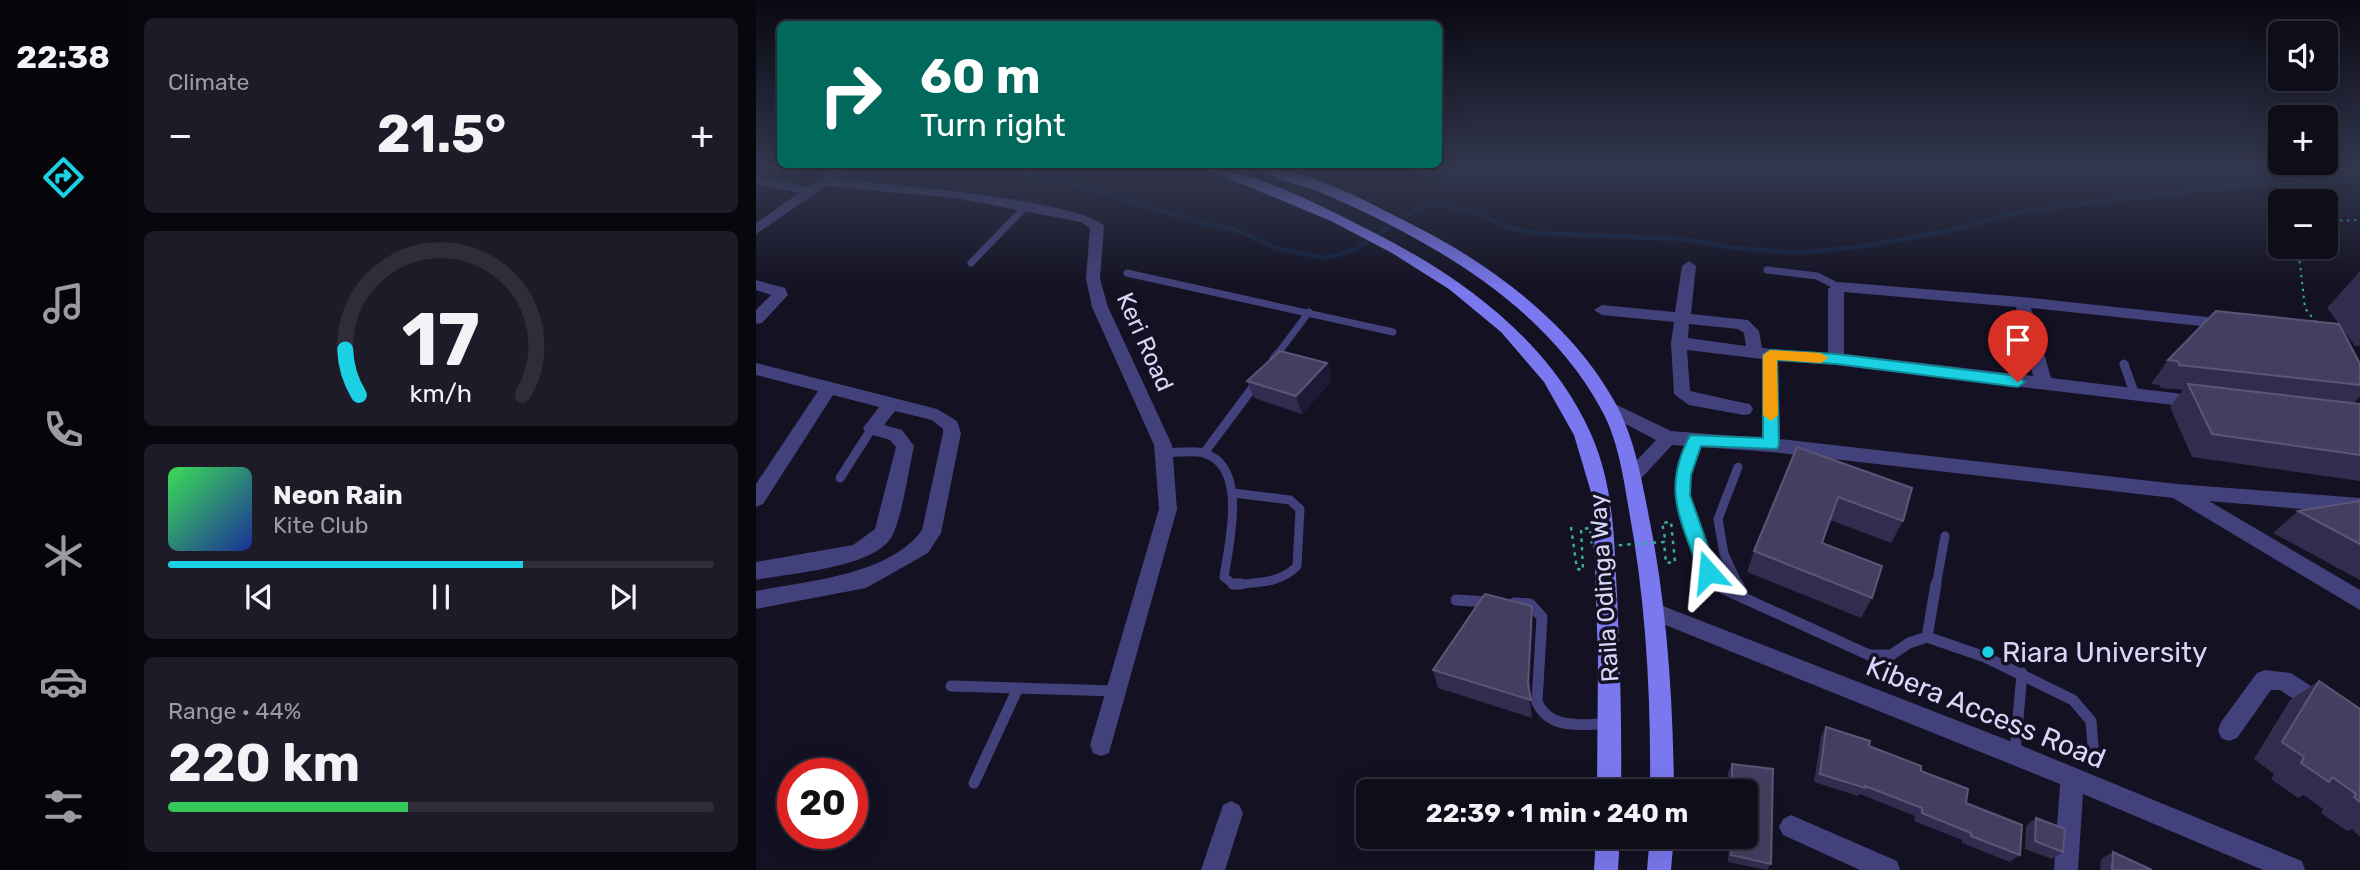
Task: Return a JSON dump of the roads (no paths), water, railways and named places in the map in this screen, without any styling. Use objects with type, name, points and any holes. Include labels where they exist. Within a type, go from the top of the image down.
[{"type":"main road","name":"Raila Odinga Way","points":[[1318,210],[1376,238],[1455,286],[1508,330],[1554,382],[1572,412],[1584,438],[1602,500],[1611,724],[1609,779]]},
{"type":"main road","name":"Raila Odinga Way","points":[[1369,210],[1398,223],[1466,264],[1524,306],[1550,329],[1589,372],[1609,408],[1632,477],[1655,612],[1662,779]]},
{"type":"main road","points":[[1606,870],[1607,849]]},
{"type":"main road","points":[[1659,870],[1661,849]]},
{"type":"street","points":[[756,230],[785,210]]},
{"type":"street","name":"Keri Road","points":[[1038,210],[1085,219],[1097,226],[1093,279],[1100,307],[1154,422],[1164,453],[1168,509],[1101,745]]},
{"type":"street","points":[[1689,266],[1679,343],[1682,394],[1689,398],[1744,409]]},
{"type":"street","points":[[756,285],[779,292],[780,295],[756,319]]},
{"type":"street","points":[[1836,359],[1836,289],[1839,287],[2022,302],[2251,326]]},
{"type":"street","points":[[2022,302],[2044,385]]},
{"type":"street","points":[[1602,310],[1742,324],[1751,331],[1762,354],[1771,445]]},
{"type":"street","points":[[1679,343],[2212,403]]},
{"type":"street","points":[[756,369],[937,415],[951,426],[931,533],[921,547],[866,579],[756,600]]},
{"type":"street","points":[[756,499],[828,389]]},
{"type":"street","points":[[756,571],[854,553],[867,548],[884,533],[905,446],[896,435],[872,428],[891,404]]},
{"type":"street","points":[[1609,408],[1668,438],[1771,445],[2177,491],[2360,506]]},
{"type":"street","points":[[1632,477],[1668,438]]},
{"type":"street","points":[[2177,491],[2360,601]]},
{"type":"street","name":"Kibera Access Road","points":[[1655,612],[2015,754],[2293,870]]},
{"type":"street","points":[[2229,730],[2265,680],[2283,680],[2360,731]]},
{"type":"street","points":[[2066,870],[2072,779]]},
{"type":"street","points":[[1213,870],[1231,813]]},
{"type":"street","points":[[1791,827],[1888,870]]},
{"type":"lane","points":[[971,263],[1022,210]]},
{"type":"lane","points":[[1767,270],[1817,276],[1839,287]]},
{"type":"lane","points":[[1127,273],[1393,332]]},
{"type":"lane","points":[[1268,367],[1309,312]]},
{"type":"lane","points":[[2124,364],[2135,395]]},
{"type":"lane","points":[[1204,453],[1260,377]]},
{"type":"lane","points":[[840,478],[872,428]]},
{"type":"lane","points":[[1695,440],[1682,475],[1682,495],[1708,572],[1724,589],[1869,655],[1891,655],[1909,643],[1927,637],[2022,673],[2073,700],[2082,708],[2091,721],[2093,746]]},
{"type":"lane","points":[[1164,453],[1204,453],[1225,466],[1230,474],[1233,493],[1224,577],[1227,583],[1234,585],[1288,575],[1297,566],[1300,509],[1290,500],[1233,493]]},
{"type":"lane","points":[[1738,467],[1718,519],[1724,554],[1746,601]]},
{"type":"lane","points":[[1927,637],[1945,536]]},
{"type":"lane","points":[[1456,600],[1530,604],[1538,610],[1542,617],[1537,702],[1540,712],[1553,722],[1611,724]]},
{"type":"lane","points":[[2015,754],[2022,673]]},
{"type":"lane","points":[[951,686],[1116,691]]},
{"type":"lane","points":[[975,783],[1018,688]]},
{"type":"waterway","points":[[1158,210],[1234,229],[1278,249],[1326,258],[1356,249],[1416,210]]},
{"type":"waterway","points":[[1464,210],[1483,215],[1505,227],[1535,233],[1682,239],[1735,248],[1799,253],[1864,246],[1948,231],[2036,210]]},
{"type":"place","name":"Riara University","points":[[1988,652]]}]
